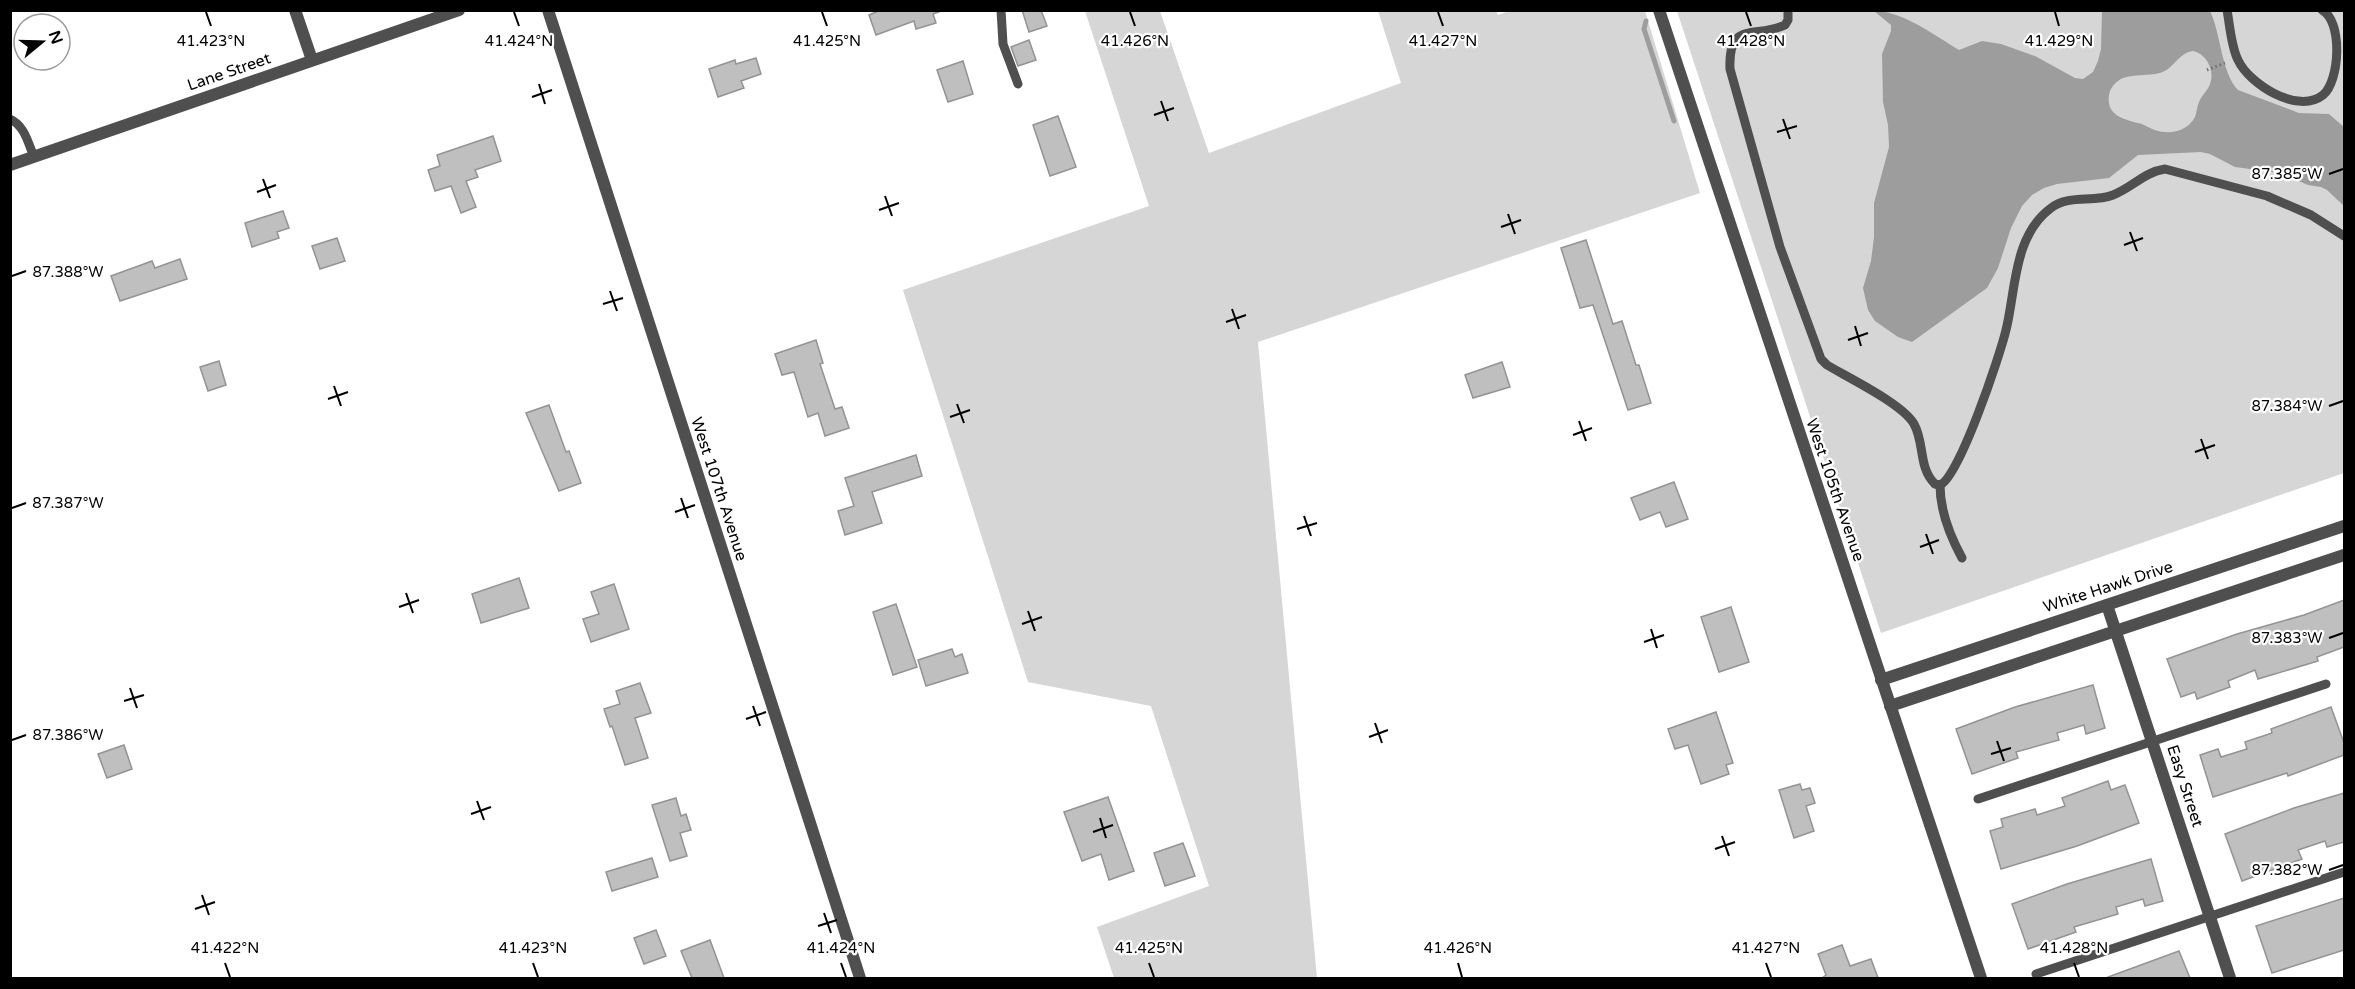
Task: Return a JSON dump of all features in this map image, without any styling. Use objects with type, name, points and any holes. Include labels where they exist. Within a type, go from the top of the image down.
[{"type":"street","points":[[295,10],[312,60]]},
{"type":"street","name":"Lane Street","points":[[10,165],[459,10]]},
{"type":"street","name":"West 107th Avenue","points":[[548,10],[860,978]]},
{"type":"street","name":"West 105th Avenue","points":[[1659,10],[1980,978]]},
{"type":"street","name":"White Hawk Drive","points":[[1881,680],[2344,526]]},
{"type":"street","points":[[1890,706],[2344,555]]},
{"type":"street","name":"Easy Street","points":[[2106,605],[2230,978]]},
{"type":"lane","points":[[1001,10],[1003,44],[1018,84]]},
{"type":"lane","points":[[1788,10],[1788,20],[1785,25],[1740,34],[1733,41],[1729,55],[1730,69],[1780,247],[1821,359],[1909,417],[1917,432],[1926,471],[1935,484],[1940,484],[1950,477],[1959,460],[2006,331],[2016,269],[2021,254],[2035,226],[2050,208],[2070,200],[2109,197],[2126,189],[2149,173],[2165,170],[2267,196],[2311,215],[2344,236]]},
{"type":"lane","points":[[2227,10],[2237,58],[2249,78],[2285,98],[2302,101],[2318,98],[2325,93],[2334,76],[2335,30],[2332,18],[2322,10]]},
{"type":"lane","points":[[10,119],[23,130],[34,157]]},
{"type":"lane","points":[[1940,484],[1940,497],[1945,519],[1951,539],[1962,558]]},
{"type":"lane","points":[[1978,800],[2326,684]]},
{"type":"lane","points":[[2036,974],[2344,872]]},
{"type":"path","points":[[2207,70],[2233,60]]},
{"type":"shaded area","points":[[1512,10],[1645,11],[1700,193],[1258,342],[1317,978],[1114,978],[1097,927],[1209,886],[1151,706],[1028,682],[903,290],[1149,206],[1085,11],[1160,11],[1209,153],[1401,83],[1378,11],[1496,11],[1498,15]]},
{"type":"shaded area","points":[[1677,11],[2344,11],[2344,473],[1881,633]]},
{"type":"shaded area","points":[[1874,11],[1907,19],[1959,50],[1982,41],[2001,44],[2035,56],[2075,78],[2083,79],[2093,72],[2098,61],[2101,49],[2102,11],[2210,11],[2228,73],[2238,90],[2299,113],[2329,114],[2344,127],[2344,206],[2321,187],[2308,185],[2280,173],[2235,167],[2210,154],[2201,152],[2138,155],[2109,178],[2057,184],[2032,195],[2022,206],[2011,228],[1998,268],[1987,288],[1912,342],[1898,337],[1875,321],[1868,310],[1863,288],[1871,261],[1874,203],[1889,147],[1888,125],[1883,102],[1882,54],[1891,25]],"holes":[[[2188,52],[2198,53],[2209,64],[2211,79],[2199,102],[2195,117],[2183,129],[2172,132],[2160,131],[2121,118],[2113,112],[2109,95],[2112,87],[2118,81],[2128,77],[2160,73]]]},
{"type":"building","points":[[881,10],[939,10],[939,12],[933,14],[936,23],[916,29],[914,21],[876,35],[869,15]]},
{"type":"building","points":[[1022,10],[1041,10],[1047,26],[1029,32]]},
{"type":"building","points":[[1029,40],[1036,60],[1018,66],[1011,47]]},
{"type":"building","points":[[756,58],[761,74],[741,81],[744,88],[718,97],[709,69],[735,60],[736,64]]},
{"type":"building","points":[[963,61],[973,94],[948,102],[937,70]]},
{"type":"building","points":[[1058,116],[1076,167],[1050,176],[1033,125]]},
{"type":"building","points":[[493,136],[501,161],[475,170],[478,177],[466,181],[476,207],[461,213],[451,186],[435,191],[428,170],[440,166],[437,155]]},
{"type":"building","points":[[283,211],[289,228],[277,232],[279,238],[252,247],[245,223]]},
{"type":"building","points":[[337,238],[345,261],[320,269],[312,246]]},
{"type":"building","points":[[1586,240],[1613,324],[1622,321],[1651,403],[1628,410],[1593,305],[1580,308],[1561,248]]},
{"type":"building","points":[[180,259],[187,279],[120,301],[111,276],[152,261],[155,268]]},
{"type":"building","points":[[816,340],[823,363],[820,364],[835,409],[842,407],[849,428],[825,436],[818,413],[808,417],[794,372],[782,375],[775,354]]},
{"type":"building","points":[[219,361],[226,385],[208,391],[200,367]]},
{"type":"building","points":[[1502,362],[1510,387],[1473,398],[1465,375]]},
{"type":"building","points":[[549,405],[566,452],[569,451],[581,483],[559,491],[526,413]]},
{"type":"building","points":[[916,455],[922,476],[872,492],[882,523],[845,535],[838,511],[854,506],[845,478]]},
{"type":"building","points":[[1674,482],[1688,519],[1666,527],[1660,512],[1640,520],[1631,498]]},
{"type":"building","points":[[519,578],[529,608],[481,623],[472,594]]},
{"type":"building","points":[[614,584],[629,629],[591,642],[583,619],[599,614],[591,592]]},
{"type":"building","points":[[2344,600],[2344,647],[2317,657],[2318,661],[2258,679],[2255,670],[2228,681],[2230,687],[2197,699],[2195,692],[2181,697],[2167,659]]},
{"type":"building","points":[[896,604],[917,667],[893,675],[873,612]]},
{"type":"building","points":[[1731,607],[1749,662],[1719,672],[1701,617]]},
{"type":"building","points":[[952,649],[955,657],[962,654],[968,673],[926,686],[918,660]]},
{"type":"building","points":[[640,683],[651,713],[635,718],[648,758],[625,765],[604,709],[620,704],[616,691]]},
{"type":"building","points":[[2093,685],[2105,728],[2086,734],[2084,725],[2057,733],[2059,740],[2016,752],[2018,758],[1972,774],[1956,729],[2015,707]]},
{"type":"building","points":[[2331,707],[2344,743],[2344,755],[2288,776],[2287,773],[2213,797],[2200,755],[2218,749],[2221,757],[2247,749],[2245,742],[2272,733],[2271,729]]},
{"type":"building","points":[[1716,712],[1733,763],[1726,765],[1729,774],[1701,784],[1688,745],[1675,749],[1668,729]]},
{"type":"building","points":[[124,745],[132,769],[107,778],[98,754]]},
{"type":"building","points":[[2108,781],[2111,790],[2125,785],[2139,823],[2077,846],[2001,869],[1990,831],[2003,827],[2001,819],[2035,809],[2037,815],[2065,806],[2062,798]]},
{"type":"building","points":[[1800,784],[1802,790],[1810,788],[1815,803],[1806,806],[1814,831],[1794,838],[1779,790]]},
{"type":"building","points":[[2344,793],[2344,842],[2327,847],[2325,841],[2298,850],[2302,859],[2242,881],[2225,834],[2294,808]]},
{"type":"building","points":[[1108,797],[1134,871],[1109,880],[1101,854],[1082,861],[1064,812]]},
{"type":"building","points":[[676,798],[681,816],[686,814],[691,830],[680,833],[687,856],[670,861],[652,805]]},
{"type":"building","points":[[1183,843],[1195,876],[1165,886],[1154,853]]},
{"type":"building","points":[[652,858],[658,877],[612,891],[606,872]]},
{"type":"building","points":[[2151,859],[2163,901],[2145,906],[2143,899],[2116,907],[2118,914],[2074,927],[2076,932],[2028,949],[2012,904],[2067,884]]},
{"type":"building","points":[[2344,898],[2344,950],[2272,973],[2256,926]]},
{"type":"building","points":[[656,930],[666,956],[644,964],[634,938]]},
{"type":"building","points":[[710,940],[724,978],[692,978],[681,951]]},
{"type":"building","points":[[1842,945],[1850,966],[1871,959],[1878,978],[1822,978],[1826,975],[1818,954]]},
{"type":"building","points":[[2179,951],[2190,978],[2108,978],[2108,977]]},
{"type":"waterway","points":[[1646,21],[1644,29],[1674,121]]}]
